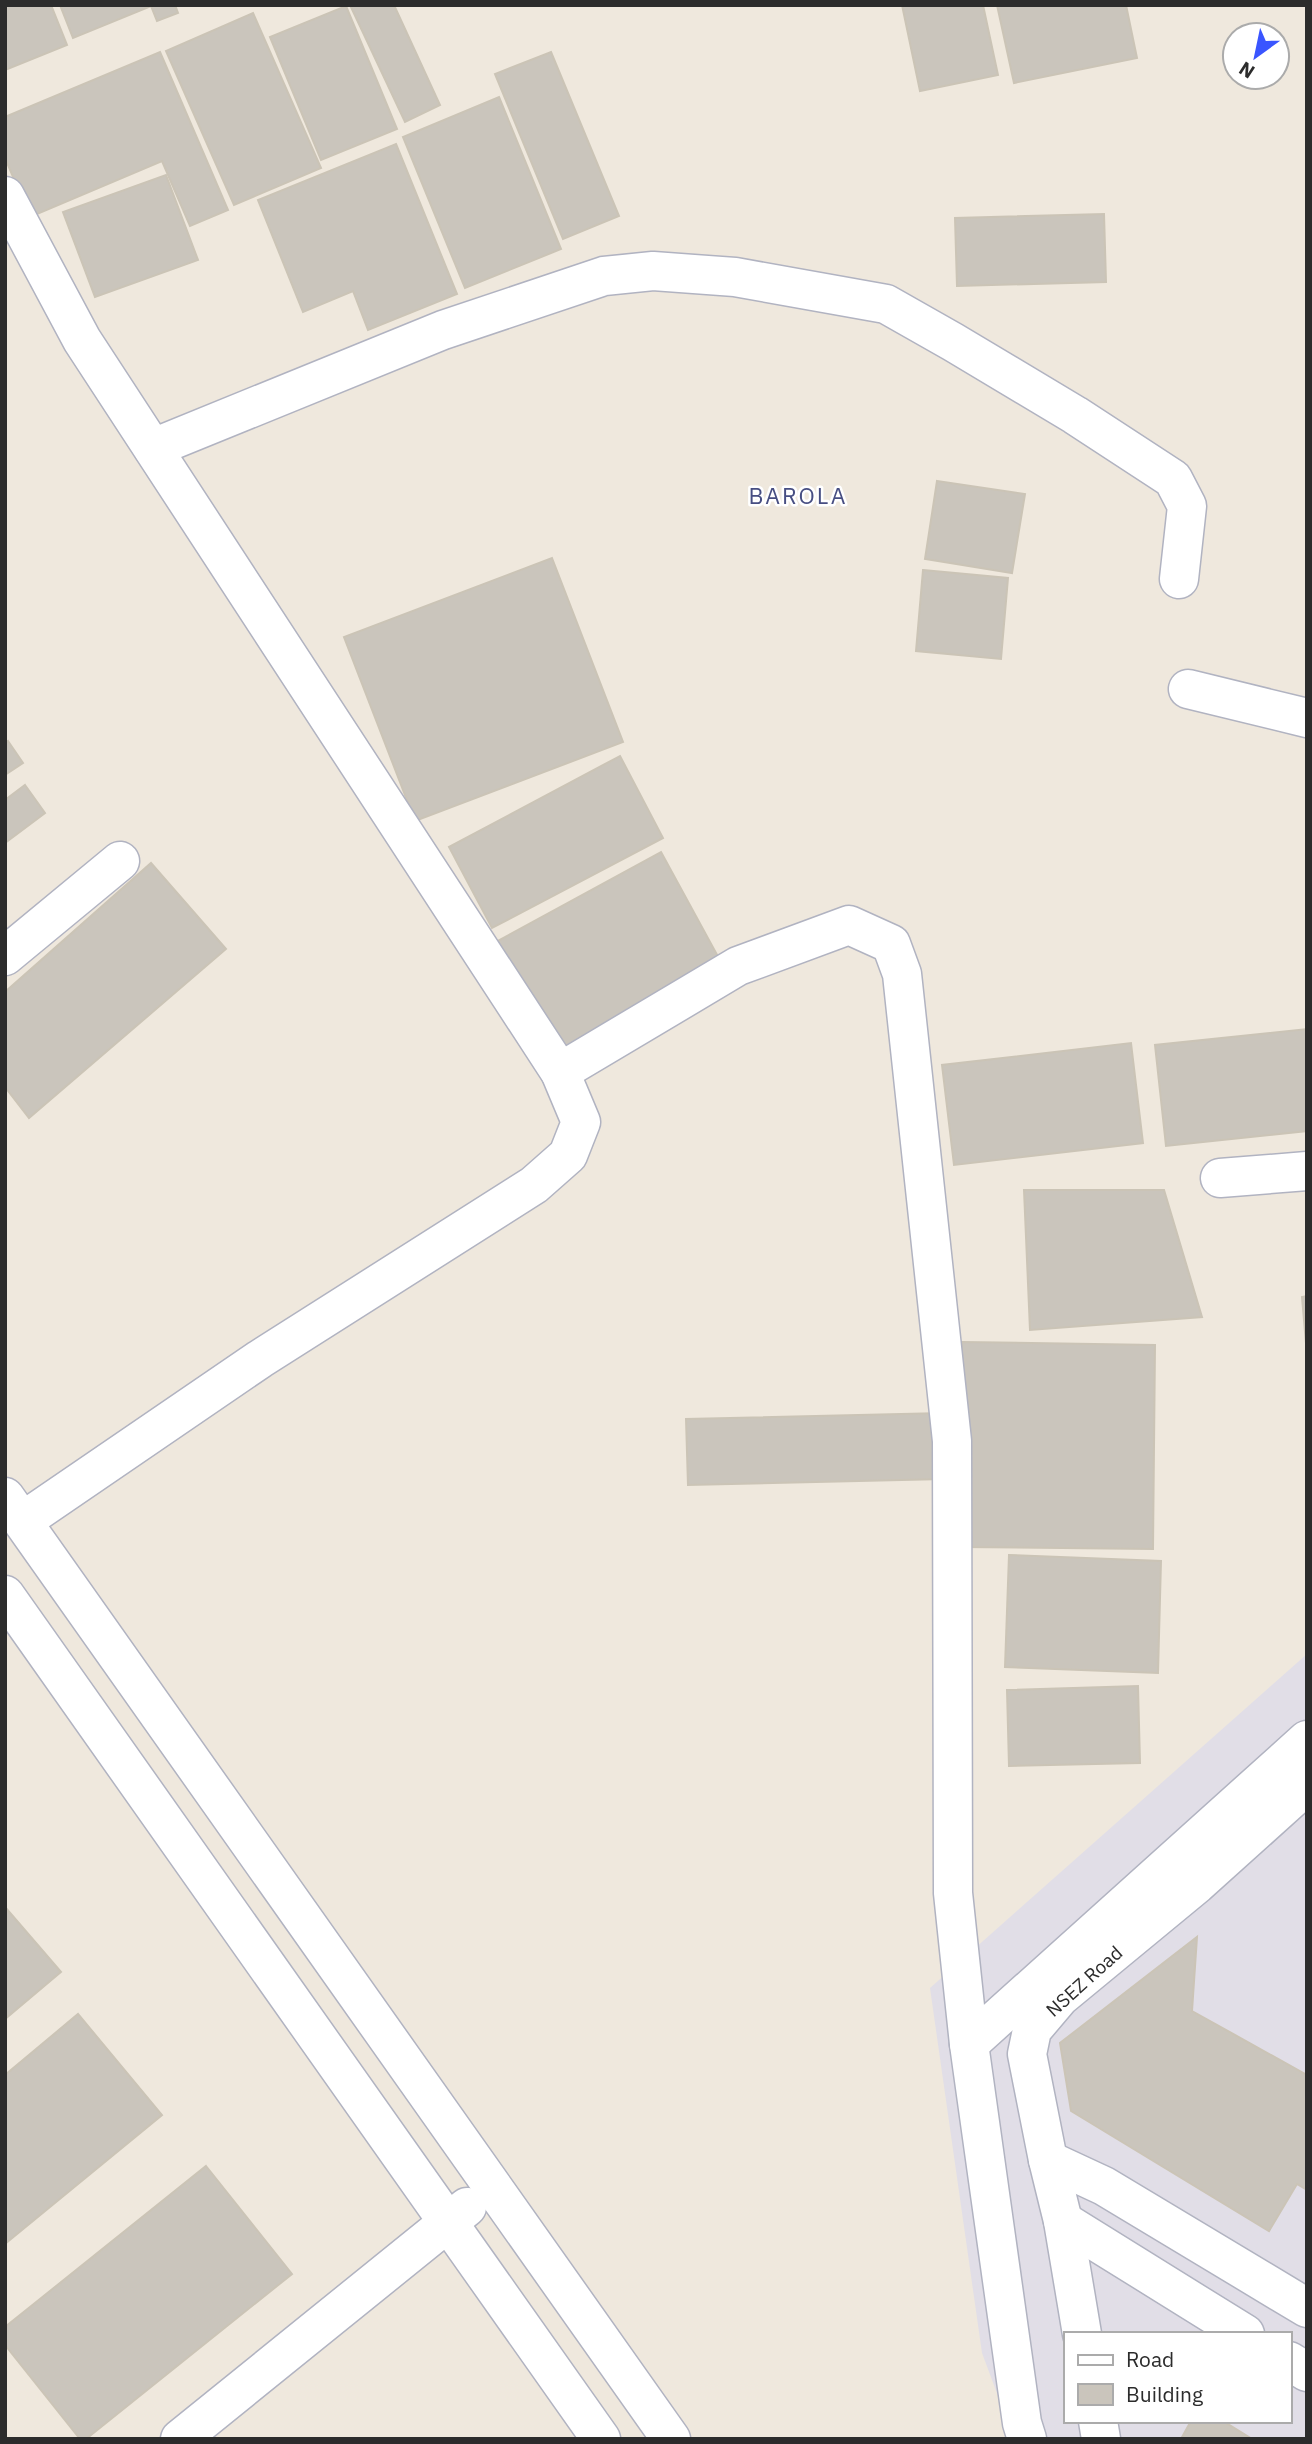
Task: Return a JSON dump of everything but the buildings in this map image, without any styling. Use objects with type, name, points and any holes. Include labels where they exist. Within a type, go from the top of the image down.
[{"type":"street","points":[[5,196],[82,340],[560,1072],[581,1122],[568,1155],[534,1185],[260,1359],[14,1509],[671,2439]]},
{"type":"street","points":[[153,448],[443,330],[604,276],[653,271],[735,277],[886,304],[1075,415],[1173,479],[1187,506],[1179,579]]},
{"type":"street","points":[[1188,689],[1307,718]]},
{"type":"street","points":[[5,956],[120,861]]},
{"type":"street","points":[[560,1072],[738,966],[849,925],[891,944],[902,974],[952,1441],[953,1893],[970,2044],[1022,2423],[1027,2439]]},
{"type":"street","points":[[1220,1178],[1307,1171]]},
{"type":"street","points":[[5,1595],[601,2439]]},
{"type":"street","points":[[970,2044],[1307,1740]]},
{"type":"street","name":"NSEZ Road","points":[[1082,2332],[1062,2221],[1027,2054],[1032,2030],[1060,1997],[1197,1884],[1307,1784]]},
{"type":"street","points":[[1048,2160],[1104,2186],[1307,2308]]},
{"type":"street","points":[[180,2439],[492,2186]]},
{"type":"street","points":[[1062,2221],[1232,2326],[1246,2272]]},
{"type":"street","points":[[1291,2362],[1307,2372]]},
{"type":"shaded area","points":[[1307,1654],[1307,2439],[1014,2439],[982,2353],[930,1988]]},
{"type":"district","name":"BAROLA","points":[[798,496]]}]
